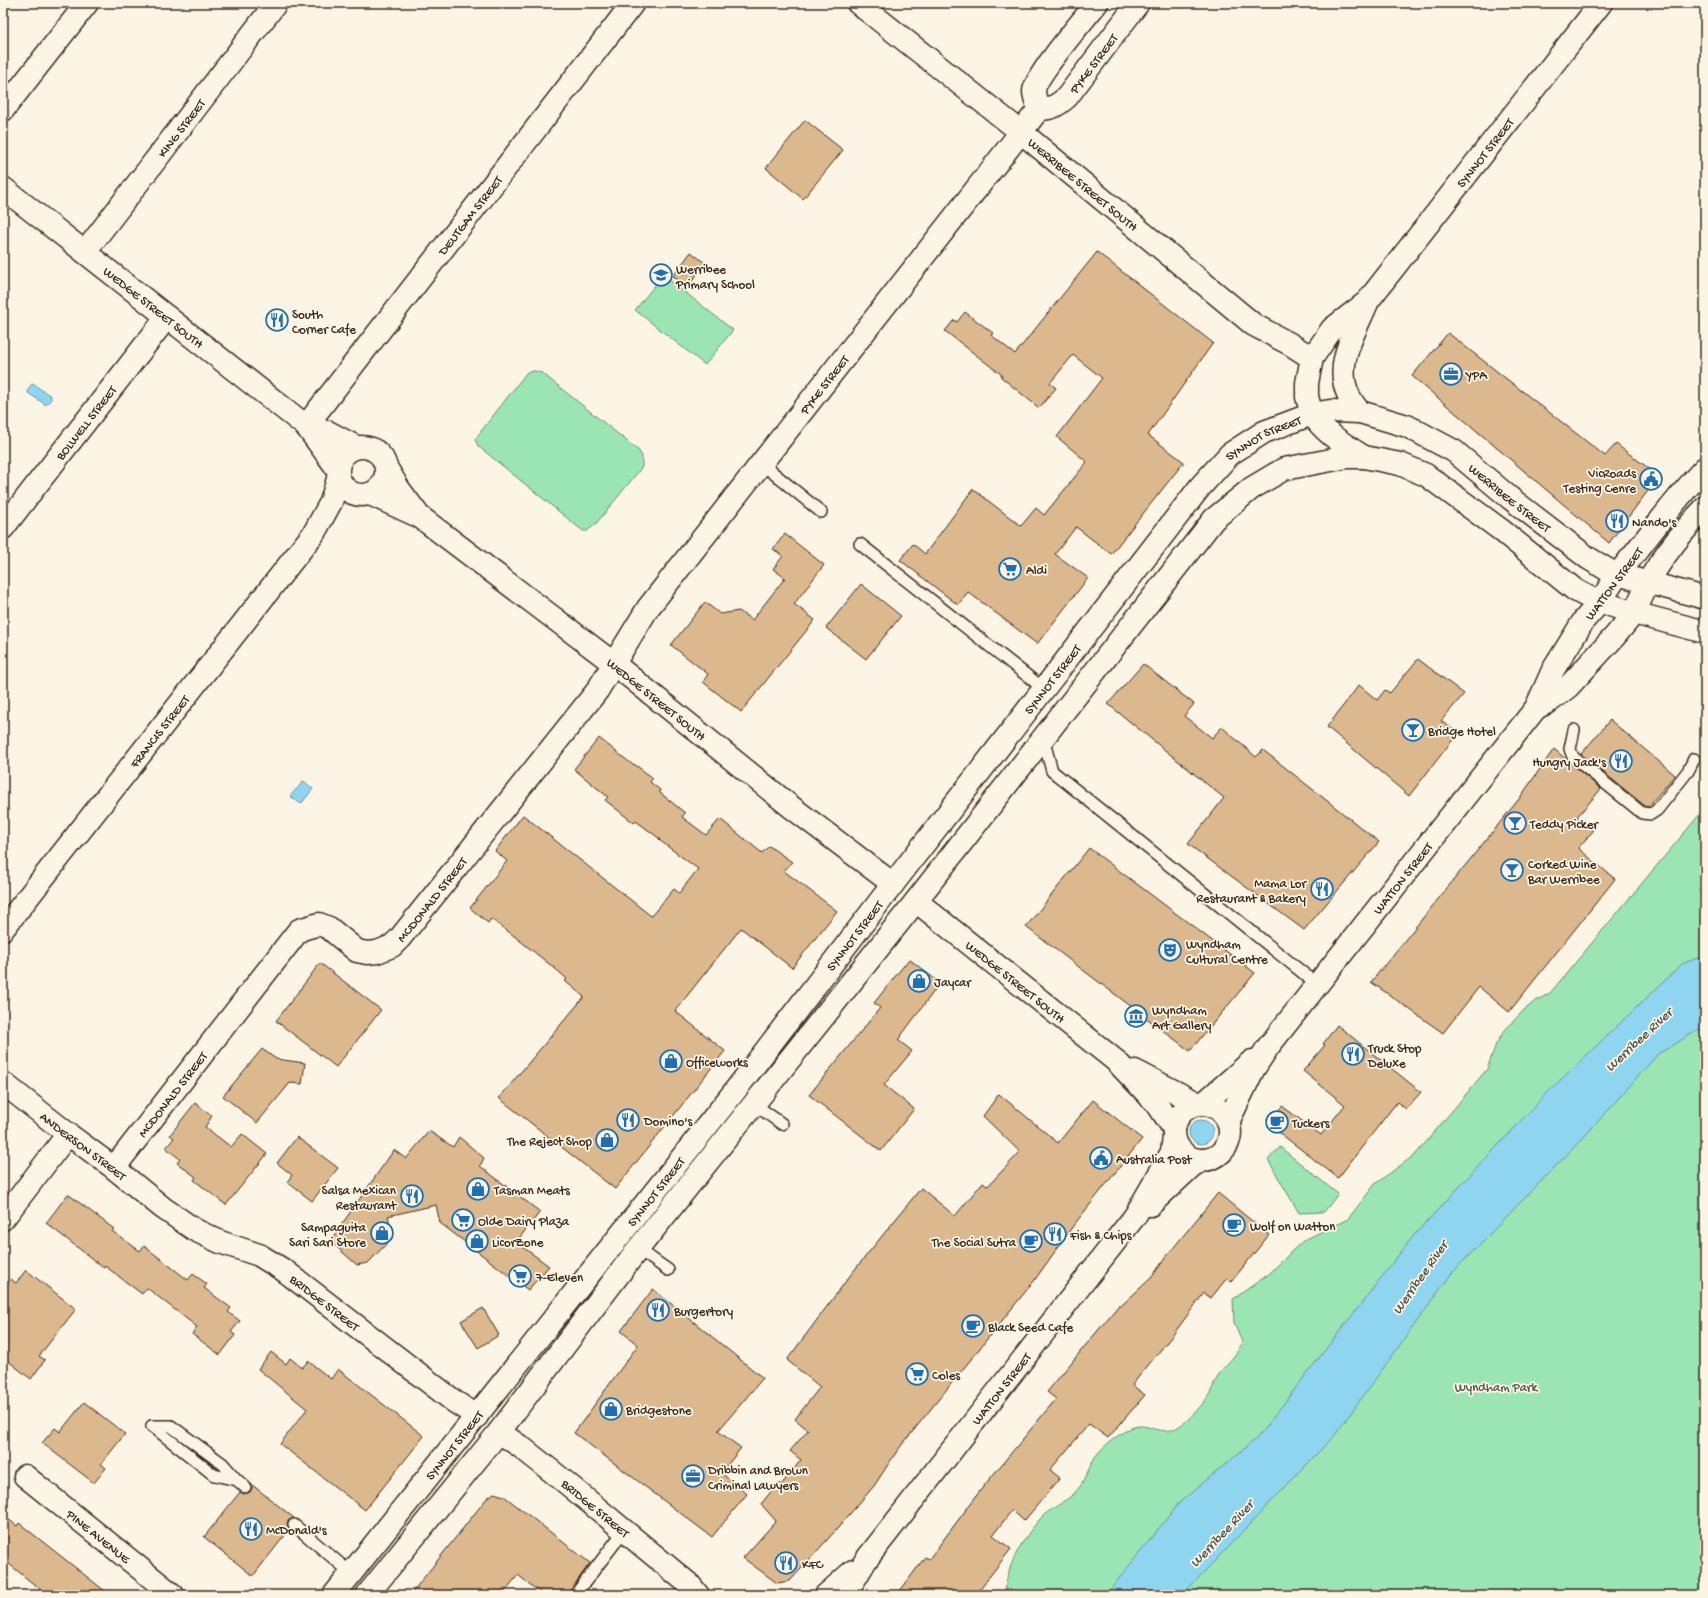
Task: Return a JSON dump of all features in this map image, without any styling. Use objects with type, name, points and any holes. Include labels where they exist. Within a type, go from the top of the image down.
[{"type":"main road","points":[[3,110],[87,3]]},
{"type":"main road","name":"KING STREET","points":[[85,252],[276,3]]},
{"type":"main road","name":"DEUTGAM STREET","points":[[306,426],[633,3]]},
{"type":"main road","name":"WERRIBEE STREET SOUTH","points":[[858,3],[1021,132],[1254,325],[1290,344],[1312,358]]},
{"type":"main road","points":[[1039,109],[1034,90],[1036,84],[1097,3]]},
{"type":"main road","name":"PYKE STREET","points":[[613,663],[648,608],[1039,109],[1050,109],[1058,105],[1067,97],[1138,3]]},
{"type":"main road","name":"SYNNOT STREET","points":[[334,1595],[734,1092],[1200,487],[1228,456],[1264,432],[1312,414],[1307,397],[1307,383],[1312,358],[1332,328],[1367,302],[1602,3]]},
{"type":"main road","name":"WEDGE STREET SOUTH","points":[[3,188],[306,426],[338,473]]},
{"type":"main road","name":"SYNNOT STREET","points":[[1360,412],[1352,404],[1344,383],[1342,371],[1347,350],[1367,302]]},
{"type":"main road","name":"BOLWELL STREET","points":[[3,528],[167,317]]},
{"type":"main road","name":"WERRIBEE STREET","points":[[1312,414],[1330,411],[1360,412],[1407,426],[1454,451],[1510,498],[1588,558],[1618,574],[1705,598]]},
{"type":"main road","points":[[1312,414],[1320,426],[1330,435],[1364,457],[1400,464],[1426,475],[1501,530],[1575,590],[1600,602],[1634,613],[1705,632]]},
{"type":"main road","name":"WEDGE STREET SOUTH","points":[[306,426],[328,432],[356,447]]},
{"type":"main road","points":[[362,446],[375,450],[384,461],[386,467],[385,478],[375,491],[365,494],[344,488],[338,473],[342,456],[356,447],[362,446]]},
{"type":"main road","name":"SYNNOT STREET","points":[[367,1595],[499,1432],[638,1249],[916,901],[1214,519],[1252,488],[1284,469],[1325,460],[1347,457],[1364,457]]},
{"type":"main road","name":"WEDGE STREET SOUTH","points":[[386,467],[399,489],[420,516],[613,663],[790,806],[916,901],[1116,1061],[1158,1105],[1174,1133]]},
{"type":"main road","name":"WATTON STREET","points":[[1228,1122],[1253,1070],[1268,1047],[1536,708],[1553,670],[1584,620],[1600,602],[1618,574],[1652,530],[1693,480],[1705,468]]},
{"type":"main road","name":"FRANCIS STREET","points":[[3,929],[314,533],[331,502],[338,473]]},
{"type":"main road","name":"WEDGE STREET SOUTH","points":[[365,494],[420,516]]},
{"type":"main road","name":"FRANCIS STREET","points":[[314,533],[347,503],[365,494]]},
{"type":"main road","name":"WATTON STREET","points":[[1536,708],[1550,700],[1568,686],[1634,613],[1658,565],[1685,530],[1705,508]]},
{"type":"main road","name":"MCDONALD STREET","points":[[114,1168],[299,930],[319,924],[329,928],[357,951],[367,953],[377,952],[392,946],[400,938],[597,691],[613,663]]},
{"type":"main road","points":[[1044,689],[1071,703]]},
{"type":"main road","name":"WATTON STREET","points":[[1201,1104],[1268,1047]]},
{"type":"main road","name":"WEDGE STREET SOUTH","points":[[1116,1061],[1201,1104]]},
{"type":"main road","name":"ANDERSON STREET","points":[[3,1083],[114,1168],[163,1208]]},
{"type":"main road","points":[[734,1092],[754,1104]]},
{"type":"main road","points":[[1201,1104],[1218,1109],[1228,1122],[1230,1129],[1227,1144],[1218,1155],[1204,1160],[1188,1156],[1181,1151],[1174,1133],[1179,1115],[1191,1106],[1201,1104]]},
{"type":"main road","name":"WATTON STREET","points":[[845,1595],[866,1560],[1135,1216],[1172,1152],[1174,1133]]},
{"type":"main road","points":[[3,1219],[68,1134]]},
{"type":"main road","name":"WATTON STREET","points":[[1135,1216],[1154,1202],[1193,1165],[1204,1160]]},
{"type":"main road","name":"BRIDGE STREET","points":[[163,1208],[195,1230],[220,1242],[260,1255],[285,1271],[455,1402],[521,1447],[694,1590],[712,1595]]},
{"type":"main road","points":[[621,1236],[638,1249]]},
{"type":"main road","name":"PINE AVENUE","points":[[25,1476],[172,1595]]},
{"type":"main road","name":"WATTON STREET","points":[[826,1595],[866,1560]]},
{"type":"lane","points":[[761,463],[821,512]]},
{"type":"lane","points":[[860,544],[1044,689]]},
{"type":"lane","points":[[1574,730],[1570,749],[1573,757],[1642,813],[1651,814],[1658,810],[1688,771],[1694,759]]},
{"type":"lane","points":[[1043,738],[1052,771],[1318,985]]},
{"type":"lane","points":[[754,1104],[782,1124]]},
{"type":"lane","points":[[638,1249],[668,1270]]},
{"type":"lane","points":[[152,1426],[214,1475],[241,1483]]},
{"type":"lane","points":[[294,1525],[351,1574]]},
{"type":"lane","points":[[575,1595],[624,1531]]},
{"type":"green space","points":[[663,275],[733,330],[705,365],[635,310]]},
{"type":"green space","points":[[535,371],[542,373],[638,450],[642,456],[642,467],[595,525],[587,531],[583,531],[478,446],[475,439],[527,372]]},
{"type":"green space","name":"Wyndham Park","points":[[1705,808],[1705,1595],[1006,1595],[1008,1575],[1023,1541],[1044,1515],[1066,1500],[1078,1489],[1095,1457],[1104,1447],[1122,1433],[1137,1426],[1164,1431],[1176,1428],[1187,1420],[1203,1403],[1210,1393],[1219,1374],[1236,1354],[1242,1342],[1234,1323],[1233,1299],[1269,1274],[1304,1240],[1348,1219],[1375,1184],[1416,1154],[1487,1069],[1496,1044],[1504,1031],[1523,1011],[1534,1002],[1550,993]]},
{"type":"green space","points":[[1280,1147],[1338,1194],[1324,1212],[1299,1213],[1268,1160]]},
{"type":"water","points":[[32,384],[35,384],[51,396],[51,399],[46,405],[28,393],[28,389]]},
{"type":"water","points":[[304,781],[313,789],[301,804],[290,796]]},
{"type":"water","name":"Werribee River","points":[[1705,956],[1705,1026],[1658,1054],[1585,1136],[1452,1273],[1335,1435],[1182,1595],[1106,1595],[1179,1503],[1257,1438],[1415,1234],[1547,1093],[1683,963]]},
{"type":"water","points":[[1201,1120],[1210,1123],[1213,1132],[1210,1141],[1201,1144],[1192,1141],[1189,1132],[1192,1123]]},
{"type":"building","points":[[805,120],[843,150],[803,199],[766,168]]},
{"type":"building","points":[[691,252],[705,263],[688,287],[673,276]]},
{"type":"building","points":[[1097,252],[1213,343],[1148,435],[1184,462],[1111,554],[1076,527],[1055,554],[1088,578],[1037,644],[968,592],[958,605],[900,560],[913,544],[925,554],[973,489],[1021,526],[1036,508],[1044,515],[1087,462],[1057,437],[1102,378],[1073,355],[1050,383],[1056,388],[1039,408],[1001,377],[1002,375],[945,331],[954,320],[957,322],[965,312],[993,333],[991,335],[1015,354]]},
{"type":"building","points":[[1448,333],[1605,456],[1616,444],[1659,476],[1609,543],[1412,376]]},
{"type":"building","points":[[785,534],[824,565],[794,604],[815,620],[741,712],[703,682],[708,674],[671,645],[705,602],[720,614],[739,611],[752,620],[785,578],[773,569],[783,556],[773,549]]},
{"type":"building","points":[[861,584],[901,616],[866,659],[826,628]]},
{"type":"building","points":[[1418,659],[1464,694],[1441,721],[1458,733],[1409,796],[1327,727],[1359,685],[1377,700],[1385,690],[1390,693]]},
{"type":"building","points":[[1143,664],[1194,704],[1184,716],[1212,738],[1222,727],[1256,757],[1263,750],[1379,842],[1304,930],[1188,844],[1224,798],[1108,704]]},
{"type":"building","points":[[1610,720],[1675,775],[1648,807],[1581,754]]},
{"type":"building","points":[[599,738],[633,765],[634,764],[653,778],[650,782],[660,790],[659,792],[685,813],[682,817],[706,835],[720,819],[762,853],[769,846],[792,862],[784,871],[837,911],[792,968],[741,928],[675,1011],[725,1051],[615,1189],[499,1098],[584,997],[565,981],[567,979],[558,971],[509,932],[491,919],[488,923],[470,908],[507,861],[495,851],[523,815],[651,916],[674,889],[679,893],[698,869],[636,821],[634,823],[605,800],[608,797],[574,769]]},
{"type":"building","points":[[1554,749],[1601,789],[1577,817],[1593,831],[1578,848],[1615,879],[1509,1012],[1479,987],[1443,1033],[1371,982],[1519,799]]},
{"type":"building","points":[[1089,848],[1255,973],[1190,1051],[1026,927]]},
{"type":"building","points":[[909,959],[940,983],[898,1040],[912,1051],[884,1085],[914,1109],[881,1151],[809,1095],[880,1008],[874,1003]]},
{"type":"building","points":[[320,963],[381,1010],[336,1067],[276,1021]]},
{"type":"building","points":[[1337,1025],[1421,1092],[1406,1109],[1397,1102],[1338,1178],[1268,1124],[1282,1106],[1321,1135],[1345,1105],[1303,1071],[1325,1045],[1323,1044]]},
{"type":"building","points":[[262,1049],[276,1059],[305,1063],[302,1084],[290,1083],[257,1123],[223,1096]]},
{"type":"building","points":[[999,1094],[1058,1143],[1093,1100],[1142,1139],[1073,1226],[1034,1281],[897,1451],[874,1486],[790,1581],[777,1583],[743,1558],[776,1521],[761,1504],[778,1483],[781,1485],[801,1460],[790,1451],[808,1430],[795,1419],[820,1387],[787,1360],[852,1273],[921,1188],[955,1216],[983,1182],[988,1186],[1020,1152],[983,1116]]},
{"type":"building","points":[[195,1103],[212,1116],[205,1127],[231,1147],[242,1134],[267,1154],[226,1205],[194,1180],[196,1177],[177,1163],[180,1159],[166,1148],[174,1138],[170,1135]]},
{"type":"building","name":"Olde Dairy Plaza","points":[[429,1131],[453,1147],[459,1137],[484,1158],[480,1166],[540,1212],[516,1242],[549,1266],[528,1290],[440,1223],[436,1205],[388,1216],[393,1237],[368,1263],[357,1265],[330,1241],[394,1150],[406,1159]]},
{"type":"building","points":[[297,1137],[338,1168],[312,1201],[287,1182],[292,1175],[277,1163]]},
{"type":"building","points":[[1218,1193],[1269,1235],[1231,1282],[1227,1278],[1211,1298],[1204,1293],[1172,1336],[1132,1385],[1145,1395],[1108,1438],[1089,1424],[1050,1470],[1060,1478],[1024,1521],[1012,1510],[993,1535],[1011,1549],[975,1595],[897,1595],[925,1557],[929,1559],[983,1487],[1056,1399],[1047,1392],[1119,1305],[1122,1305],[1151,1278],[1166,1257]]},
{"type":"building","points":[[68,1194],[114,1229],[112,1231],[140,1251],[144,1246],[188,1280],[193,1274],[207,1284],[204,1288],[231,1308],[228,1312],[240,1321],[231,1332],[235,1335],[220,1355],[192,1334],[197,1327],[147,1288],[142,1294],[105,1266],[104,1268],[46,1223]]},
{"type":"building","points":[[26,1270],[76,1309],[39,1356],[45,1360],[31,1379],[3,1357],[3,1289],[11,1279],[16,1283]]},
{"type":"building","points":[[653,1289],[763,1378],[718,1431],[741,1448],[721,1473],[747,1494],[712,1537],[574,1433],[638,1345],[621,1331]]},
{"type":"building","points":[[483,1308],[499,1335],[478,1348],[461,1321]]},
{"type":"building","points":[[271,1352],[286,1364],[290,1358],[302,1368],[308,1361],[331,1379],[338,1369],[424,1436],[365,1510],[280,1444],[307,1409],[258,1369]]},
{"type":"building","points":[[84,1402],[125,1434],[101,1464],[106,1468],[94,1483],[42,1443],[55,1428],[60,1432]]},
{"type":"building","name":"McDonald's","points":[[251,1484],[294,1518],[289,1520],[287,1523],[289,1530],[253,1576],[204,1537],[240,1492],[244,1494],[250,1492],[252,1488]]},
{"type":"building","points":[[494,1493],[504,1496],[590,1563],[567,1595],[543,1595],[518,1575],[502,1595],[410,1595],[487,1498]]},
{"type":"building","points":[[3,1515],[17,1526],[19,1523],[110,1595],[47,1595],[3,1559]]},
{"type":"place","name":"Werribee Primary School","points":[[661,275]]},
{"type":"place","name":"South Corner Cafe","points":[[277,320]]},
{"type":"place","name":"YPA","points":[[1451,374]]},
{"type":"place","name":"VicRoads Testing Cenre","points":[[1651,479]]},
{"type":"place","name":"Nando's","points":[[1617,521]]},
{"type":"place","name":"Aldi","points":[[1010,569]]},
{"type":"place","name":"Bridge Hotel","points":[[1413,730]]},
{"type":"place","name":"Hungry Jack's","points":[[1621,761]]},
{"type":"place","name":"Teddy Picker","points":[[1515,823]]},
{"type":"place","name":"Corked Wine Bar Werribee","points":[[1512,870]]},
{"type":"place","name":"Mama Lor Restaurant & Bakery","points":[[1322,889]]},
{"type":"place","name":"Wyndham Cultural Centre","points":[[1170,950]]},
{"type":"place","name":"Jaycar","points":[[919,981]]},
{"type":"place","name":"Wyndham Art Gallery","points":[[1136,1016]]},
{"type":"place","name":"Truck Stop Deluxe","points":[[1353,1054]]},
{"type":"place","name":"Officeworks","points":[[671,1061]]},
{"type":"place","name":"Domino's","points":[[628,1120]]},
{"type":"place","name":"Tuckers","points":[[1277,1122]]},
{"type":"place","name":"The Reject Shop","points":[[607,1140]]},
{"type":"place","name":"Australia Post","points":[[1101,1158]]},
{"type":"place","name":"Tasman Meats","points":[[478,1189]]},
{"type":"place","name":"Salsa Mexican Restaurant","points":[[412,1196]]},
{"type":"place","name":"Olde Dairy Plaza","points":[[463,1220]]},
{"type":"place","name":"Wolf on Watton","points":[[1234,1225]]},
{"type":"place","name":"Sampaguita Sari Sari Store","points":[[382,1233]]},
{"type":"place","name":"Fish & Chips","points":[[1055,1234]]},
{"type":"place","name":"LicorZone","points":[[477,1241]]},
{"type":"place","name":"The Social Sutra","points":[[1031,1241]]},
{"type":"place","name":"7-Eleven","points":[[520,1276]]},
{"type":"place","name":"Burgertory","points":[[658,1310]]},
{"type":"place","name":"Black Seed Cafe","points":[[973,1326]]},
{"type":"place","name":"Coles","points":[[917,1374]]},
{"type":"place","name":"Bridgestone","points":[[611,1409]]},
{"type":"place","name":"Dribbin and Brown Criminal Lawyers","points":[[693,1476]]},
{"type":"place","name":"McDonald's","points":[[251,1529]]},
{"type":"place","name":"KFC","points":[[786,1563]]}]
